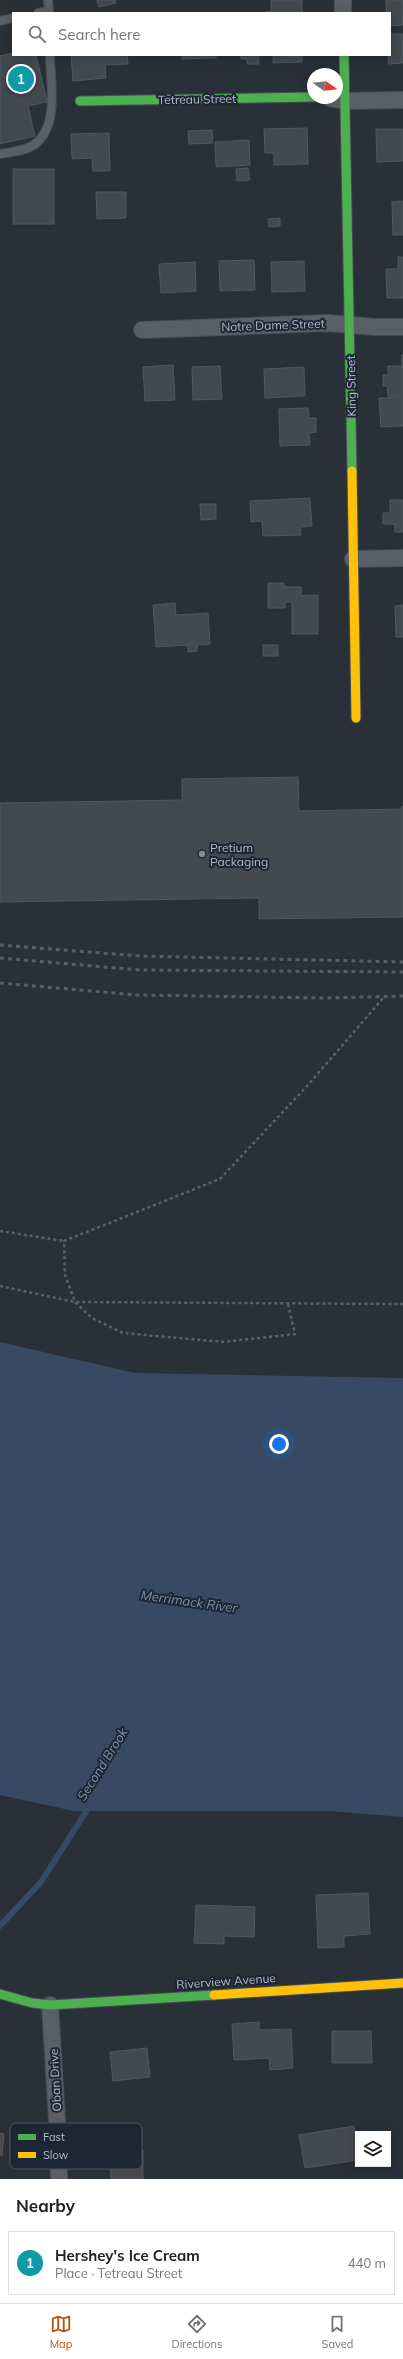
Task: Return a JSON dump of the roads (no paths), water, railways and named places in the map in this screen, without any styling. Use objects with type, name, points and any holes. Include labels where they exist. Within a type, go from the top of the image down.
[{"type":"street","points":[[343,0],[343,12]]},
{"type":"street","name":"King Street","points":[[342,68],[344,56]]},
{"type":"street","name":"Tetreau Street","points":[[80,100],[307,97]]},
{"type":"street","points":[[343,100],[403,100]]},
{"type":"street","name":"King Street","points":[[337,104],[350,325],[356,718]]},
{"type":"street","name":"Notre Dame Street","points":[[142,330],[328,323],[403,327]]},
{"type":"street","points":[[353,559],[403,558]]},
{"type":"street","name":"Riverview Avenue","points":[[0,1994],[50,2005],[403,1983]]},
{"type":"street","name":"Oban Drive","points":[[50,2005],[57,2123]]},
{"type":"lane","points":[[48,0],[49,12]]},
{"type":"lane","points":[[0,21],[12,18]]},
{"type":"lane","points":[[0,154],[24,149],[36,144],[44,134],[51,110],[50,56]]},
{"type":"water","name":"Merrimack River","points":[[0,1342],[135,1373],[403,1378],[403,1817],[329,1811],[74,1811],[0,1795]]},
{"type":"waterway","name":"Second Brook","points":[[0,1926],[41,1882],[91,1804]]},
{"type":"railway","points":[[0,945],[140,956],[403,962]]},
{"type":"railway","points":[[0,958],[140,970],[403,972]]},
{"type":"railway","points":[[0,983],[137,995],[325,998],[403,996]]},
{"type":"place","name":"Hershey's Ice Cream","points":[[21,79]]},
{"type":"place","name":"Pretium Packaging","points":[[202,854]]}]
